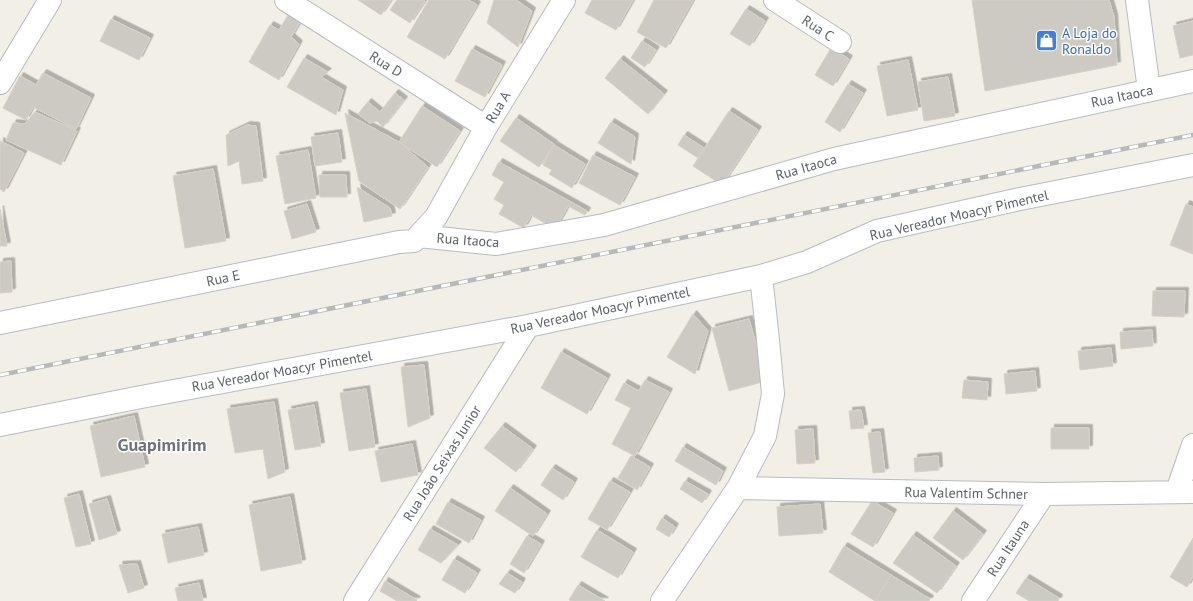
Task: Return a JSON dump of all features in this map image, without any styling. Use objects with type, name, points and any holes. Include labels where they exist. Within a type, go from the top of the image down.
[{"type":"street","points":[[0,83],[50,0]]},
{"type":"street","name":"Rua D","points":[[286,0],[486,127]]},
{"type":"street","name":"Rua A","points":[[419,236],[436,217],[486,127],[564,0]]},
{"type":"street","name":"Rua C","points":[[775,0],[840,42]]},
{"type":"street","points":[[1137,0],[1149,90]]},
{"type":"street","name":"Rua Itaoca","points":[[419,236],[496,244],[604,225],[834,159],[1193,81]]},
{"type":"street","name":"Rua Vereador Moacyr Pimentel","points":[[0,425],[149,395],[528,326],[760,276],[807,262],[877,232],[1020,199],[1193,165]]},
{"type":"street","name":"Rua E","points":[[0,323],[399,242],[414,241],[419,236]]},
{"type":"street","points":[[662,601],[738,488],[764,436],[773,394],[760,276]]},
{"type":"street","name":"Rua João Seixas Junior","points":[[355,601],[528,326]]},
{"type":"street","points":[[1185,491],[1193,445]]},
{"type":"street","name":"Rua Valentim Schner","points":[[738,488],[1044,494],[1185,491]]},
{"type":"street","name":"Rua Itauna","points":[[973,601],[1044,494]]},
{"type":"building","points":[[358,0],[391,0],[381,15]]},
{"type":"building","points":[[397,0],[425,1],[410,23],[390,10]]},
{"type":"building","points":[[429,0],[469,0],[477,5],[445,59],[407,37]]},
{"type":"building","points":[[494,0],[516,0],[532,11],[518,47],[487,23]]},
{"type":"building","points":[[592,0],[633,0],[616,30],[585,13]]},
{"type":"building","points":[[654,0],[693,0],[666,48],[637,32]]},
{"type":"building","name":"A Loja do Ronaldo","points":[[972,0],[1109,0],[1114,17],[1117,65],[985,91]]},
{"type":"building","points":[[746,9],[765,21],[750,46],[730,34]]},
{"type":"building","points":[[288,15],[300,22],[291,37],[299,44],[279,80],[249,62],[270,25],[279,30]]},
{"type":"building","points":[[111,19],[150,38],[139,60],[100,41]]},
{"type":"building","points":[[1193,21],[1193,55],[1180,58],[1173,26]]},
{"type":"building","points":[[642,41],[656,50],[645,67],[631,58]]},
{"type":"building","points":[[831,48],[849,59],[833,86],[815,75]]},
{"type":"building","points":[[472,49],[502,65],[485,97],[455,81]]},
{"type":"building","points":[[304,58],[328,72],[321,77],[343,90],[336,115],[287,87]]},
{"type":"building","points":[[620,59],[664,94],[648,114],[605,78]]},
{"type":"building","points":[[908,60],[918,110],[887,116],[877,66]]},
{"type":"building","points":[[43,73],[91,98],[76,129],[33,107],[26,120],[3,108],[20,76],[36,85]]},
{"type":"building","points":[[948,77],[955,116],[924,121],[918,82]]},
{"type":"building","points":[[848,84],[863,93],[840,132],[825,122]]},
{"type":"building","points":[[395,93],[404,100],[383,127],[377,121],[370,123],[358,114],[368,102],[380,112]]},
{"type":"building","points":[[422,106],[460,131],[437,167],[399,142]]},
{"type":"building","points":[[729,111],[758,130],[722,185],[693,166]]},
{"type":"building","points":[[35,112],[77,131],[61,165],[6,140],[13,123],[25,124]]},
{"type":"building","points":[[345,113],[399,142],[428,167],[400,209],[359,181]]},
{"type":"building","points":[[516,118],[554,144],[539,167],[500,141]]},
{"type":"building","points":[[611,122],[635,137],[631,164],[598,143]]},
{"type":"building","points":[[247,125],[256,126],[263,181],[242,184],[239,161],[228,166],[226,135]]},
{"type":"building","points":[[338,133],[342,162],[315,166],[311,137]]},
{"type":"building","points":[[684,135],[704,148],[698,158],[678,145]]},
{"type":"building","points":[[0,141],[24,153],[4,192],[0,189]]},
{"type":"building","points":[[554,145],[585,164],[572,188],[549,174],[552,170],[543,165]]},
{"type":"building","points":[[308,150],[316,198],[285,204],[276,156]]},
{"type":"building","points":[[593,155],[635,177],[620,205],[579,183]]},
{"type":"building","points":[[499,162],[587,211],[585,215],[568,206],[555,229],[531,215],[524,228],[499,214],[504,205],[494,199],[504,182],[492,175]]},
{"type":"building","points":[[213,169],[226,241],[185,248],[173,176]]},
{"type":"building","points":[[319,175],[346,175],[347,197],[320,197]]},
{"type":"building","points":[[357,187],[390,208],[392,216],[364,222]]},
{"type":"building","points":[[307,204],[316,232],[292,239],[284,211]]},
{"type":"building","points":[[1186,204],[1193,207],[1193,254],[1170,245]]},
{"type":"building","points":[[0,209],[7,246],[0,246]]},
{"type":"building","points":[[11,261],[12,292],[0,293],[0,262]]},
{"type":"building","points":[[1153,291],[1185,291],[1184,317],[1152,316]]},
{"type":"building","points":[[693,314],[708,331],[695,374],[667,357]]},
{"type":"building","points":[[749,319],[766,381],[729,391],[712,328]]},
{"type":"building","points":[[1152,330],[1153,346],[1121,349],[1120,332]]},
{"type":"building","points":[[1111,348],[1113,366],[1080,370],[1078,351]]},
{"type":"building","points":[[561,352],[607,378],[587,414],[541,388]]},
{"type":"building","points":[[424,365],[430,418],[408,427],[401,367]]},
{"type":"building","points":[[1035,371],[1037,391],[1006,394],[1004,374]]},
{"type":"building","points":[[645,380],[669,392],[635,456],[612,444],[631,408],[615,400],[624,383],[639,391]]},
{"type":"building","points":[[964,380],[988,382],[987,400],[962,398]]},
{"type":"building","points":[[366,389],[375,447],[349,451],[340,393]]},
{"type":"building","points":[[274,402],[285,472],[268,479],[263,449],[235,453],[227,409]]},
{"type":"building","points":[[314,405],[321,446],[295,450],[288,410]]},
{"type":"building","points":[[861,410],[864,428],[851,429],[849,411]]},
{"type":"building","points":[[134,416],[145,467],[101,477],[90,426]]},
{"type":"building","points":[[502,426],[533,449],[516,472],[484,448]]},
{"type":"building","points":[[1051,428],[1089,428],[1089,449],[1051,449]]},
{"type":"building","points":[[813,429],[815,463],[797,464],[795,430]]},
{"type":"building","points":[[880,432],[885,472],[873,473],[868,433]]},
{"type":"building","points":[[412,444],[418,475],[381,482],[375,451]]},
{"type":"building","points":[[683,447],[723,471],[716,485],[675,461]]},
{"type":"building","points":[[631,456],[650,467],[637,490],[618,478]]},
{"type":"building","points":[[938,456],[939,470],[915,472],[914,458]]},
{"type":"building","points":[[552,468],[574,482],[563,500],[541,485]]},
{"type":"building","points":[[610,481],[630,492],[607,530],[588,519]]},
{"type":"building","points":[[685,481],[708,494],[702,503],[680,489]]},
{"type":"building","points":[[510,488],[547,514],[533,536],[495,511]]},
{"type":"building","points":[[79,494],[91,544],[76,547],[64,498]]},
{"type":"building","points":[[290,497],[302,563],[261,571],[249,505]]},
{"type":"building","points":[[107,499],[117,534],[99,540],[89,504]]},
{"type":"building","points":[[872,501],[893,513],[873,547],[851,534]]},
{"type":"building","points":[[448,502],[481,520],[469,543],[436,524]]},
{"type":"building","points":[[820,504],[823,533],[779,536],[777,507]]},
{"type":"building","points":[[953,511],[983,534],[963,560],[933,538]]},
{"type":"building","points":[[662,518],[675,527],[669,537],[656,529]]},
{"type":"building","points":[[198,527],[204,555],[168,563],[162,534]]},
{"type":"building","points":[[430,529],[458,545],[441,563],[418,550]]},
{"type":"building","points":[[597,530],[633,552],[618,578],[581,557]]},
{"type":"building","points":[[913,535],[956,566],[937,593],[893,563]]},
{"type":"building","points":[[527,536],[541,544],[524,573],[510,564]]},
{"type":"building","points":[[1193,538],[1193,576],[1187,587],[1170,577]]},
{"type":"building","points":[[844,546],[891,575],[875,601],[829,572]]},
{"type":"building","points":[[454,559],[477,573],[465,593],[442,580]]},
{"type":"building","points":[[137,564],[144,588],[128,593],[119,565]]},
{"type":"building","points":[[507,573],[522,582],[515,593],[499,584]]},
{"type":"building","points":[[891,575],[930,599],[929,601],[875,601]]},
{"type":"building","points":[[1026,578],[1059,598],[1058,601],[1029,601],[1016,593]]},
{"type":"building","points":[[385,581],[417,600],[397,601],[380,591]]},
{"type":"building","points":[[199,583],[203,601],[178,601],[175,588]]},
{"type":"building","points":[[578,585],[605,601],[569,600]]},
{"type":"railway","points":[[0,375],[1193,135]]},
{"type":"place","name":"A Loja do Ronaldo","points":[[1047,41]]},
{"type":"district","name":"Guapimirim","points":[[162,444]]}]
